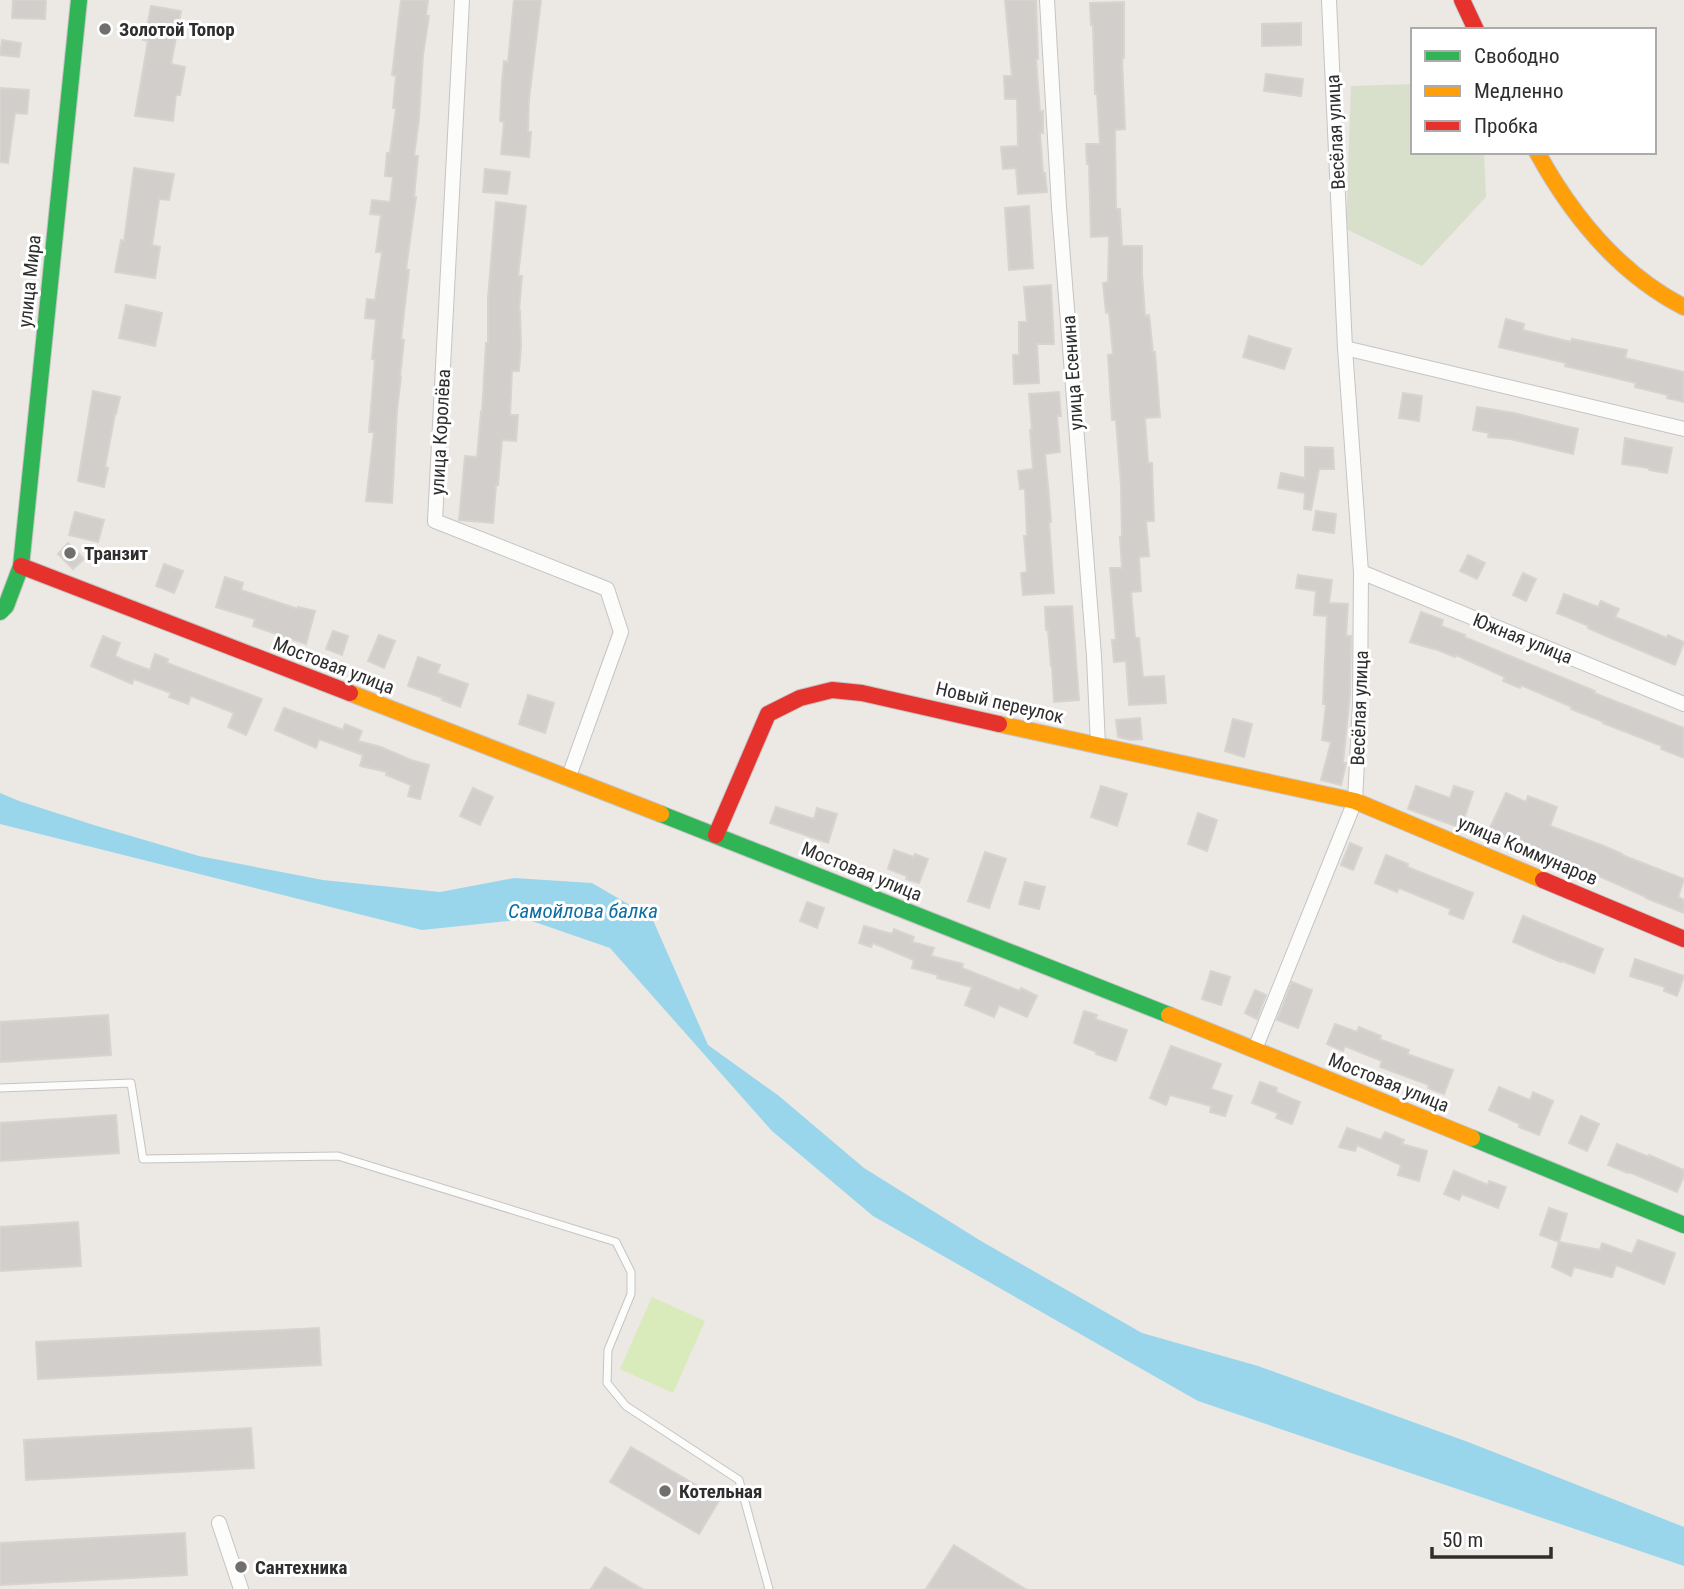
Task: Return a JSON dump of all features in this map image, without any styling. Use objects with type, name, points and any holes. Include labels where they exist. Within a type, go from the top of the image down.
[{"type":"street","name":"улица Мира","points":[[0,612],[6,606],[21,566],[79,0]]},
{"type":"street","name":"улица Королёва","points":[[463,0],[435,521],[607,589],[621,632],[568,779]]},
{"type":"street","name":"улица Есенина","points":[[1047,0],[1059,206],[1094,656],[1098,746]]},
{"type":"street","name":"Весёлая улица","points":[[1255,1049],[1355,801],[1360,704],[1361,572],[1345,348],[1329,0]]},
{"type":"street","points":[[1462,0],[1475,28]]},
{"type":"street","points":[[1538,154],[1546,172],[1569,205],[1599,241],[1634,276],[1671,302],[1684,307]]},
{"type":"street","points":[[1345,348],[1684,429]]},
{"type":"street","name":"Мостовая улица","points":[[21,566],[716,835],[1255,1049],[1684,1226]]},
{"type":"street","name":"Южная улица","points":[[1361,572],[1684,704]]},
{"type":"street","name":"Новый переулок","points":[[716,835],[768,713],[800,698],[832,690],[862,692],[1355,801]]},
{"type":"street","name":"улица Коммунаров","points":[[1355,801],[1684,939]]},
{"type":"street","points":[[219,1523],[241,1589]]},
{"type":"lane","points":[[0,1088],[131,1083],[143,1159],[338,1156],[616,1242],[631,1272],[631,1294],[608,1350],[607,1383],[626,1406],[739,1480],[769,1589]]},
{"type":"green space","points":[[1411,84],[1411,154],[1484,154],[1486,197],[1422,266],[1346,229],[1351,86]]},
{"type":"green space","points":[[652,1297],[705,1321],[673,1393],[620,1369]]},
{"type":"water","name":"Самойлова балка","points":[[0,793],[97,826],[199,856],[323,880],[440,892],[514,878],[592,883],[652,918],[708,1045],[779,1096],[864,1168],[981,1241],[1142,1333],[1258,1366],[1468,1442],[1684,1527],[1684,1566],[1198,1401],[873,1216],[772,1131],[610,948],[526,919],[422,930],[0,824]]},
{"type":"building","points":[[13,0],[46,0],[45,19],[12,18]]},
{"type":"building","points":[[401,0],[428,0],[426,16],[429,16],[414,156],[418,156],[416,197],[406,269],[409,270],[401,339],[404,340],[392,503],[366,501],[374,432],[369,432],[376,319],[365,318],[367,299],[375,300],[382,252],[376,252],[381,215],[370,214],[372,200],[390,202],[393,177],[385,176],[396,108],[393,108],[396,76],[392,75]]},
{"type":"building","points":[[514,0],[541,0],[529,99],[529,157],[501,154],[504,122],[500,121],[502,83],[504,61],[508,62]]},
{"type":"building","points":[[1005,0],[1036,0],[1036,59],[1040,112],[1043,111],[1043,133],[1040,133],[1047,192],[1018,194],[1016,168],[1003,169],[1001,147],[1018,146],[1017,99],[1005,99],[1004,76],[1012,76]]},
{"type":"building","points":[[1124,2],[1122,58],[1125,129],[1115,130],[1116,209],[1120,209],[1122,246],[1142,246],[1145,316],[1149,315],[1155,352],[1160,417],[1145,418],[1148,463],[1152,463],[1154,521],[1146,521],[1149,556],[1139,557],[1141,591],[1131,592],[1135,638],[1139,638],[1143,677],[1164,676],[1166,703],[1129,705],[1126,661],[1114,662],[1112,640],[1116,640],[1110,568],[1122,568],[1122,537],[1116,420],[1112,420],[1108,355],[1113,354],[1103,283],[1108,282],[1109,236],[1091,237],[1086,144],[1100,144],[1090,3]]},
{"type":"building","points":[[151,6],[181,11],[171,64],[185,67],[180,95],[176,95],[173,121],[135,116],[148,41],[143,40]]},
{"type":"building","points":[[1301,23],[1301,45],[1262,46],[1262,24]]},
{"type":"building","points":[[2,40],[21,43],[19,57],[0,55]]},
{"type":"building","points":[[1266,74],[1303,79],[1301,96],[1264,91]]},
{"type":"building","points":[[0,88],[29,90],[27,114],[15,113],[8,163],[0,162]]},
{"type":"building","points":[[134,168],[174,174],[169,200],[159,199],[152,245],[160,247],[155,278],[115,272],[121,240],[124,241]]},
{"type":"building","points":[[485,169],[510,172],[507,194],[483,192]]},
{"type":"building","points":[[496,202],[526,206],[518,276],[522,276],[519,311],[521,346],[519,371],[512,371],[510,415],[518,415],[516,441],[502,440],[493,523],[459,520],[465,456],[477,457],[488,343],[488,298]]},
{"type":"building","points":[[1029,206],[1033,268],[1009,270],[1005,208]]},
{"type":"building","points":[[1051,285],[1054,344],[1037,344],[1039,383],[1014,384],[1013,355],[1019,355],[1019,322],[1027,322],[1024,287]]},
{"type":"building","points":[[126,305],[162,313],[155,346],[119,338]]},
{"type":"building","points":[[1506,319],[1524,324],[1523,330],[1571,342],[1572,339],[1627,350],[1625,358],[1684,372],[1684,402],[1635,387],[1636,383],[1499,347]]},
{"type":"building","points":[[1249,336],[1291,349],[1284,369],[1243,357]]},
{"type":"building","points":[[93,391],[120,397],[105,467],[108,468],[104,487],[78,481]]},
{"type":"building","points":[[1059,392],[1061,416],[1057,416],[1060,452],[1045,454],[1054,593],[1023,595],[1021,573],[1027,572],[1024,536],[1027,536],[1025,489],[1020,489],[1018,471],[1033,469],[1029,394]]},
{"type":"building","points":[[1403,393],[1422,396],[1419,421],[1399,418]]},
{"type":"building","points":[[1477,407],[1578,429],[1573,454],[1510,439],[1488,437],[1489,433],[1473,430]]},
{"type":"building","points":[[1625,438],[1672,448],[1667,473],[1622,464]]},
{"type":"building","points":[[1305,447],[1333,448],[1334,469],[1319,469],[1311,510],[1304,509],[1305,493],[1278,488],[1281,473],[1305,478]]},
{"type":"building","points":[[1316,511],[1336,514],[1334,533],[1313,530]]},
{"type":"building","points":[[75,512],[104,520],[98,542],[69,535]]},
{"type":"building","points":[[68,543],[84,559],[73,569],[58,554]]},
{"type":"building","points":[[1468,555],[1485,563],[1477,579],[1460,571]]},
{"type":"building","points":[[164,564],[183,571],[174,593],[156,586]]},
{"type":"building","points":[[1523,573],[1536,579],[1526,601],[1513,595]]},
{"type":"building","points":[[1298,575],[1332,580],[1329,603],[1348,604],[1346,636],[1351,636],[1350,694],[1343,763],[1346,763],[1341,785],[1321,780],[1331,742],[1322,740],[1326,704],[1323,704],[1327,616],[1314,615],[1316,591],[1296,588]]},
{"type":"building","points":[[225,577],[243,583],[241,590],[298,609],[315,611],[306,644],[253,626],[255,619],[216,607]]},
{"type":"building","points":[[1564,594],[1598,607],[1601,601],[1619,609],[1615,617],[1684,642],[1675,665],[1557,613]]},
{"type":"building","points":[[1072,606],[1079,700],[1054,702],[1045,607]]},
{"type":"building","points":[[1421,612],[1443,620],[1441,626],[1465,635],[1464,637],[1684,728],[1684,758],[1521,685],[1520,688],[1503,681],[1505,677],[1456,655],[1455,657],[1410,642]]},
{"type":"building","points":[[333,631],[348,636],[342,655],[326,649]]},
{"type":"building","points":[[379,635],[395,641],[384,668],[368,661]]},
{"type":"building","points":[[103,636],[120,643],[115,656],[123,660],[150,670],[155,654],[168,659],[167,663],[262,699],[246,735],[228,727],[234,713],[191,696],[188,704],[169,697],[171,693],[134,679],[132,684],[91,666]]},
{"type":"building","points":[[418,657],[440,665],[437,673],[468,684],[460,707],[408,686]]},
{"type":"building","points":[[528,695],[554,703],[545,733],[519,724]]},
{"type":"building","points":[[284,708],[343,730],[345,724],[362,731],[358,741],[429,765],[420,799],[408,796],[411,785],[386,775],[387,772],[360,766],[363,755],[319,739],[316,748],[275,730]]},
{"type":"building","points":[[1140,718],[1142,739],[1118,737],[1116,720]]},
{"type":"building","points":[[1233,719],[1252,724],[1244,757],[1225,751]]},
{"type":"building","points":[[1101,786],[1127,794],[1117,826],[1091,817]]},
{"type":"building","points":[[1416,786],[1450,798],[1454,786],[1473,792],[1461,828],[1408,809]]},
{"type":"building","points":[[473,788],[493,797],[480,825],[460,816]]},
{"type":"building","points":[[1506,793],[1526,802],[1528,796],[1557,807],[1550,826],[1684,879],[1678,897],[1684,900],[1684,913],[1581,868],[1511,842],[1512,840],[1489,830]]},
{"type":"building","points":[[776,807],[814,819],[817,808],[837,814],[828,843],[770,823]]},
{"type":"building","points":[[1198,813],[1217,820],[1207,851],[1188,844]]},
{"type":"building","points":[[1350,843],[1362,848],[1353,870],[1341,865]]},
{"type":"building","points":[[894,850],[928,859],[919,883],[888,869]]},
{"type":"building","points":[[985,852],[1006,859],[989,908],[968,901]]},
{"type":"building","points":[[1386,855],[1408,864],[1407,867],[1473,893],[1463,919],[1449,914],[1451,909],[1399,888],[1397,892],[1375,883]]},
{"type":"building","points":[[1025,882],[1045,887],[1039,909],[1019,904]]},
{"type":"building","points":[[807,902],[824,908],[817,928],[800,921]]},
{"type":"building","points":[[1523,916],[1603,949],[1594,973],[1513,942]]},
{"type":"building","points":[[864,926],[892,934],[894,929],[914,937],[912,942],[934,948],[931,956],[963,964],[962,968],[1037,996],[1027,1017],[999,1005],[994,1017],[965,1005],[972,987],[912,968],[914,960],[873,943],[871,947],[859,943]]},
{"type":"building","points":[[1635,959],[1684,976],[1677,996],[1664,991],[1665,987],[1630,976]]},
{"type":"building","points":[[1211,971],[1230,977],[1221,1005],[1202,999]]},
{"type":"building","points":[[1292,982],[1312,990],[1298,1028],[1277,1020]]},
{"type":"building","points":[[1255,990],[1266,995],[1257,1019],[1245,1013]]},
{"type":"building","points":[[1084,1011],[1097,1015],[1095,1019],[1127,1030],[1116,1061],[1074,1043]]},
{"type":"building","points":[[108,1015],[111,1055],[0,1062],[0,1022]]},
{"type":"building","points":[[1335,1024],[1357,1032],[1359,1027],[1381,1036],[1379,1039],[1409,1050],[1407,1054],[1453,1070],[1444,1094],[1428,1088],[1429,1085],[1380,1067],[1382,1061],[1345,1046],[1343,1051],[1327,1044]]},
{"type":"building","points":[[1171,1046],[1221,1064],[1211,1089],[1232,1096],[1225,1116],[1210,1112],[1211,1106],[1170,1095],[1166,1105],[1150,1098]]},
{"type":"building","points":[[1260,1082],[1277,1088],[1276,1092],[1300,1102],[1292,1124],[1276,1118],[1278,1113],[1252,1103]]},
{"type":"building","points":[[1499,1087],[1530,1100],[1533,1092],[1553,1101],[1539,1135],[1489,1110]]},
{"type":"building","points":[[116,1115],[119,1153],[0,1161],[0,1123]]},
{"type":"building","points":[[1581,1116],[1599,1124],[1587,1151],[1569,1143]]},
{"type":"building","points":[[1347,1128],[1381,1140],[1385,1132],[1404,1140],[1402,1144],[1427,1151],[1419,1181],[1398,1175],[1401,1165],[1357,1145],[1355,1151],[1339,1147]]},
{"type":"building","points":[[1617,1144],[1684,1170],[1677,1192],[1608,1165]]},
{"type":"building","points":[[1454,1171],[1488,1185],[1489,1181],[1506,1187],[1498,1208],[1462,1194],[1459,1200],[1444,1194]]},
{"type":"building","points":[[1549,1208],[1567,1214],[1559,1242],[1540,1235]]},
{"type":"building","points":[[78,1222],[81,1266],[0,1271],[0,1227]]},
{"type":"building","points":[[1638,1240],[1675,1253],[1664,1284],[1616,1265],[1612,1277],[1574,1267],[1571,1276],[1552,1267],[1559,1242],[1600,1250],[1602,1243],[1632,1254]]},
{"type":"building","points":[[319,1328],[321,1365],[38,1379],[36,1342]]},
{"type":"building","points":[[251,1428],[254,1468],[26,1480],[24,1440]]},
{"type":"building","name":"Котельная","points":[[631,1447],[720,1499],[699,1534],[610,1482]]},
{"type":"building","points":[[185,1533],[187,1575],[0,1585],[0,1543]]},
{"type":"building","points":[[954,1545],[1025,1589],[926,1589]]},
{"type":"building","points":[[605,1567],[642,1589],[591,1589]]},
{"type":"traffic: fast","points":[[0,612],[6,606],[21,566],[79,0]]},
{"type":"traffic: fast","points":[[661,814],[1169,1015]]},
{"type":"traffic: fast","points":[[1472,1138],[1684,1225]]},
{"type":"traffic: slow","points":[[1538,154],[1565,198],[1599,241],[1638,277],[1684,307]]},
{"type":"traffic: slow","points":[[350,693],[661,814]]},
{"type":"traffic: slow","points":[[999,724],[1355,801],[1543,880]]},
{"type":"traffic: slow","points":[[1169,1015],[1472,1138]]},
{"type":"traffic: jam","points":[[1462,0],[1475,28]]},
{"type":"traffic: jam","points":[[21,566],[350,693]]},
{"type":"traffic: jam","points":[[716,835],[768,714],[800,698],[832,690],[862,693],[999,724]]},
{"type":"traffic: jam","points":[[1543,880],[1684,939]]},
{"type":"place","name":"Золотой Топор","points":[[105,29]]},
{"type":"place","name":"Транзит","points":[[70,553]]},
{"type":"place","name":"Котельная","points":[[665,1491]]},
{"type":"place","name":"Сантехника","points":[[241,1567]]}]
